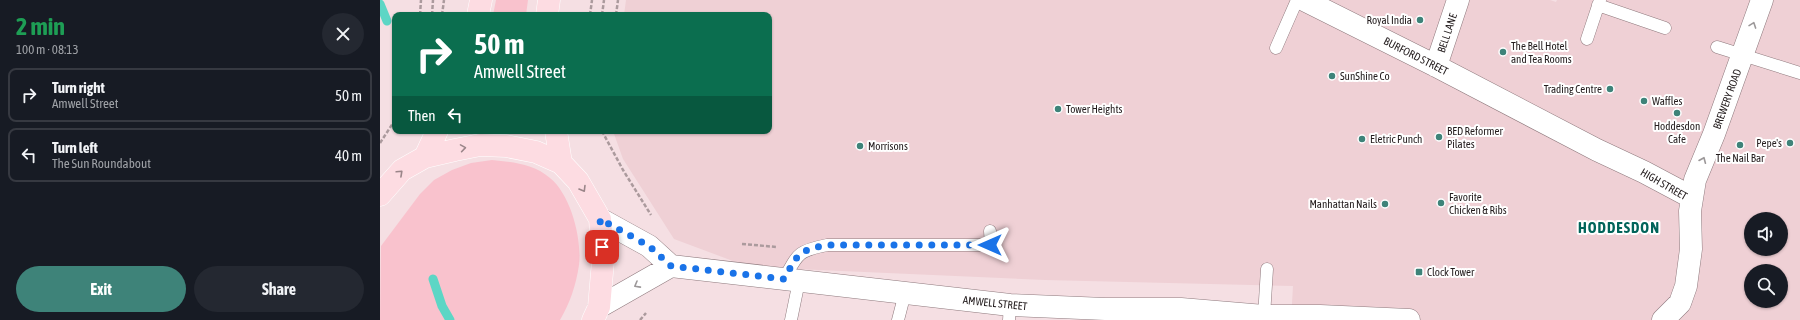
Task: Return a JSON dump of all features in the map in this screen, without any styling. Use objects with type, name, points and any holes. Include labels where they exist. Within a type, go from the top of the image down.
[{"type":"main road","points":[[478,12],[480,0]]},
{"type":"main road","points":[[547,12],[549,0]]},
{"type":"main road","points":[[425,157],[436,134]]},
{"type":"main road","points":[[556,134],[561,163]]},
{"type":"main road","points":[[380,195],[402,170],[425,157],[480,145],[506,146],[536,152],[561,163],[578,181],[600,219],[603,261],[596,313]]},
{"type":"street","name":"BURFORD STREET","points":[[1304,0],[1436,66],[1527,114]]},
{"type":"street","name":"BELL LANE","points":[[1436,66],[1458,0]]},
{"type":"street","name":"BREWERY ROAD","points":[[1691,197],[1695,180],[1762,0]]},
{"type":"street","name":"HIGH STREET","points":[[1527,114],[1691,197],[1691,249],[1686,286],[1680,303],[1668,319]]},
{"type":"street","points":[[596,313],[671,266],[649,246],[600,219]]},
{"type":"street","name":"AMWELL STREET","points":[[671,266],[906,293],[1009,313],[1105,309],[1181,309],[1264,318],[1320,316],[1406,320]]},
{"type":"lane","points":[[1276,48],[1297,0]]},
{"type":"lane","points":[[1587,39],[1599,2],[1665,28]]},
{"type":"lane","points":[[1717,47],[1800,73]]},
{"type":"lane","points":[[791,320],[792,280],[797,255],[808,249],[827,245],[990,245],[990,231]]},
{"type":"lane","points":[[1264,318],[1267,269]]},
{"type":"lane","points":[[898,320],[906,293]]},
{"type":"path","points":[[420,12],[421,0]]},
{"type":"path","points":[[432,12],[433,0]]},
{"type":"path","points":[[442,12],[444,0]]},
{"type":"path","points":[[590,12],[592,0]]},
{"type":"path","points":[[602,12],[604,0]]},
{"type":"path","points":[[616,12],[618,0]]},
{"type":"path","points":[[380,143],[392,125]]},
{"type":"path","points":[[604,134],[622,170],[653,219]]},
{"type":"path","points":[[739,244],[808,249]]},
{"type":"shaded area","points":[[496,0],[528,0],[526,12],[494,12]]},
{"type":"shaded area","points":[[626,0],[1550,0],[1556,2],[1557,0],[1800,0],[1800,320],[1291,320],[1293,286],[1045,280],[749,267],[674,239],[623,159],[614,134],[772,134],[772,12],[624,12]]},
{"type":"shaded area","points":[[492,160],[522,164],[544,173],[564,195],[569,206],[577,231],[579,243],[579,265],[572,294],[560,320],[380,320],[381,246],[420,194],[434,180],[452,170],[471,163]]},
{"type":"waterway","points":[[380,4],[387,21]]},
{"type":"waterway","points":[[433,279],[442,306],[450,320]]},
{"type":"place","name":"Royal India","points":[[1420,20]]},
{"type":"place","name":"The Bell Hotel and Tea Rooms","points":[[1503,52]]},
{"type":"place","name":"SunShine Co","points":[[1332,76]]},
{"type":"place","name":"Trading Centre","points":[[1610,89]]},
{"type":"place","name":"Waffles","points":[[1644,101]]},
{"type":"place","name":"Tower Heights","points":[[1058,109]]},
{"type":"place","name":"Hoddesdon Cafe","points":[[1677,113]]},
{"type":"place","name":"BED Reformer Pilates","points":[[1439,137]]},
{"type":"place","name":"Eletric Punch","points":[[1362,139]]},
{"type":"place","name":"Pepe's","points":[[1790,143]]},
{"type":"place","name":"The Nail Bar","points":[[1740,145]]},
{"type":"place","name":"Morrisons","points":[[860,146]]},
{"type":"place","name":"Favorite Chicken & Ribs","points":[[1441,203]]},
{"type":"place","name":"Manhattan Nails","points":[[1385,204]]},
{"type":"place","name":"Clock Tower","points":[[1419,272]]},
{"type":"district","name":"HODDESDON","points":[[1619,227]]},
{"type":"route","points":[[602,247],[600,219],[649,246],[671,266],[784,279],[797,255],[808,249],[827,245],[990,245]]}]
